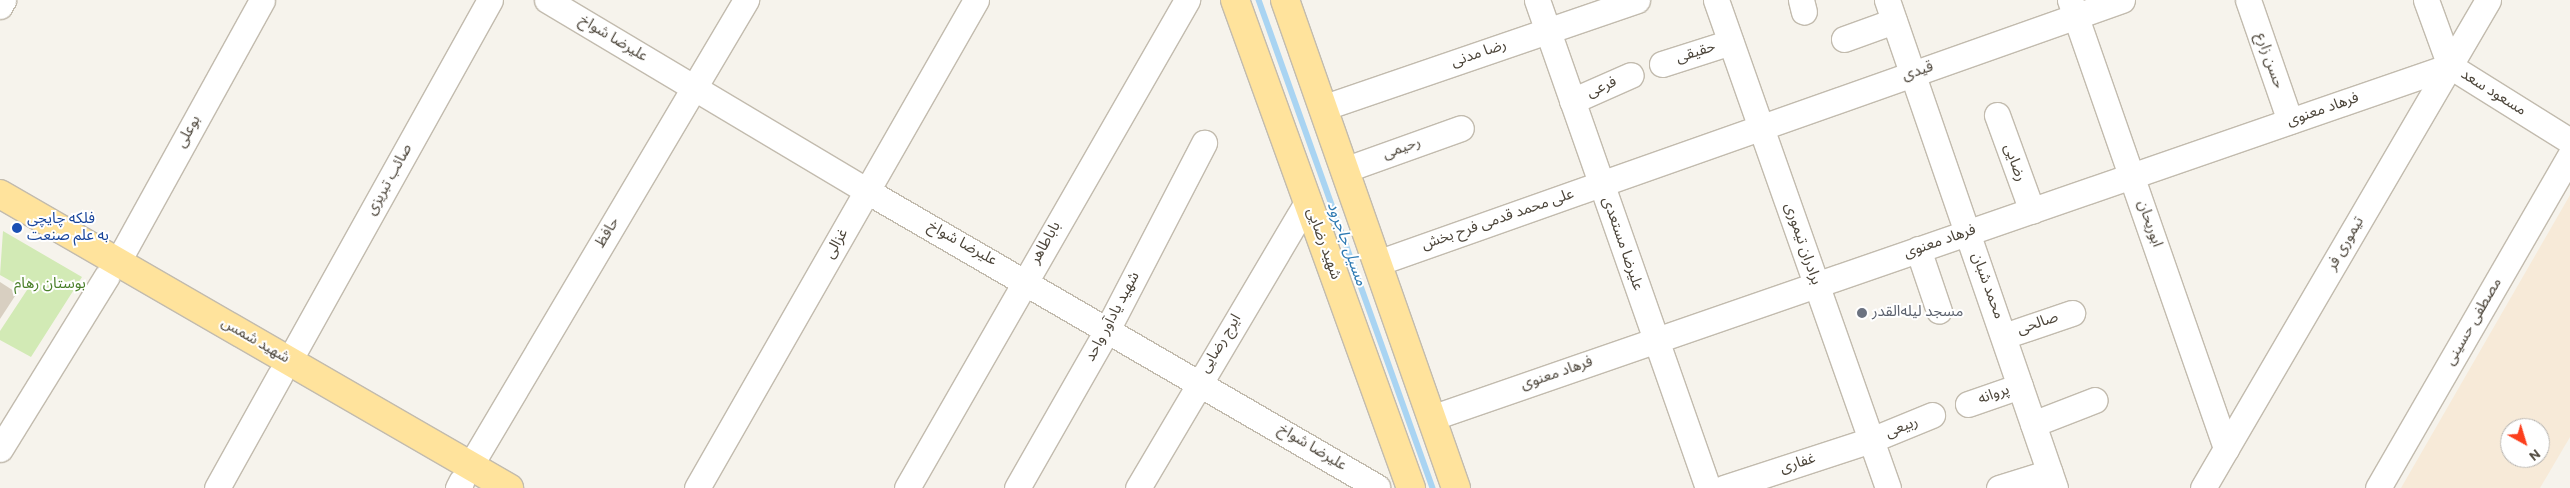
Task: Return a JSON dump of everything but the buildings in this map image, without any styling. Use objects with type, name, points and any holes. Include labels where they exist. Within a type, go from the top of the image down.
[{"type":"main road","name":"شهید رضایی","points":[[1235,0],[1411,488]]},
{"type":"main road","points":[[1285,0],[1456,488]]},
{"type":"main road","name":"شهید شمس","points":[[0,194],[112,270]]},
{"type":"main road","name":"شهید شمس","points":[[0,213],[112,270],[285,368],[465,481],[509,488]]},
{"type":"street","points":[[0,6],[3,0]]},
{"type":"street","name":"بوعلی","points":[[0,449],[112,270],[262,0]]},
{"type":"street","name":"صائب تبریزی","points":[[217,488],[490,0]]},
{"type":"street","name":"علیرضا شواخ","points":[[547,0],[867,191],[1025,279],[1107,330],[1199,381],[1377,488]]},
{"type":"street","name":"حافظ","points":[[465,481],[746,0]]},
{"type":"street","name":"غزالی","points":[[697,488],[976,0]]},
{"type":"street","name":"باباطاهر","points":[[907,488],[1025,279],[1187,0]]},
{"type":"street","name":"علیرضا مستعدی","points":[[1537,0],[1708,488]]},
{"type":"street","name":"رضا مدنی","points":[[1322,108],[1637,0]]},
{"type":"street","name":"برادران تیموری","points":[[1716,0],[1888,488]]},
{"type":"street","name":"قیدی","points":[[1761,127],[1912,74],[2073,8],[2122,0]]},
{"type":"street","name":"حسن زارع","points":[[2248,0],[2290,121]]},
{"type":"street","name":"مسعود سعد","points":[[2426,0],[2450,66],[2570,140]]},
{"type":"street","name":"تیموری فر","points":[[2213,485],[2226,449],[2488,0]]},
{"type":"street","name":"ابوریحان","points":[[2073,8],[2226,449]]},
{"type":"street","points":[[1844,39],[1891,10]]},
{"type":"street","name":"محمد شبان","points":[[1891,10],[2052,480]]},
{"type":"street","name":"حقیقی","points":[[1662,64],[1731,42]]},
{"type":"street","name":"فرهاد معنوی","points":[[1431,418],[2450,66]]},
{"type":"street","name":"فرعی","points":[[1572,101],[1631,75]]},
{"type":"street","name":"رضایی","points":[[1997,115],[2032,210]]},
{"type":"street","name":"علی محمد قدمی فرح بخش","points":[[1377,263],[1761,127]]},
{"type":"street","name":"رحیمی","points":[[1344,170],[1461,128]]},
{"type":"street","name":"شهید یادآور واحد","points":[[1017,488],[1107,330],[1204,142]]},
{"type":"street","name":"مصطفی حسینی","points":[[2378,488],[2570,156]]},
{"type":"street","name":"ایرج رضایی","points":[[1138,488],[1199,381],[1308,202]]},
{"type":"street","points":[[1918,250],[1939,310]]},
{"type":"street","name":"صالحی","points":[[2004,336],[2072,313]]},
{"type":"street","name":"پروانه","points":[[1968,404],[2020,386]]},
{"type":"street","points":[[2033,424],[2094,400]]},
{"type":"street","name":"ربیعی","points":[[1871,440],[1932,415]]},
{"type":"street","name":"غفاری","points":[[1724,488],[1871,440]]},
{"type":"street","points":[[1377,488],[1398,451]]},
{"type":"street","points":[[1998,488],[2052,480]]},
{"type":"shaded area","points":[[2570,195],[2570,437],[2540,488],[2401,488]]},
{"type":"green space","name":"بوستان رهام","points":[[3,231],[82,277],[31,357],[0,340],[0,331],[27,290],[0,275]]},
{"type":"waterway","name":"مسیل جاجرود","points":[[1259,0],[1433,488]]},
{"type":"place","name":"فلکه چایچی به علم صنعت","points":[[17,228]]},
{"type":"place","name":"مسجد لیله‌القدر","points":[[1862,313]]}]
